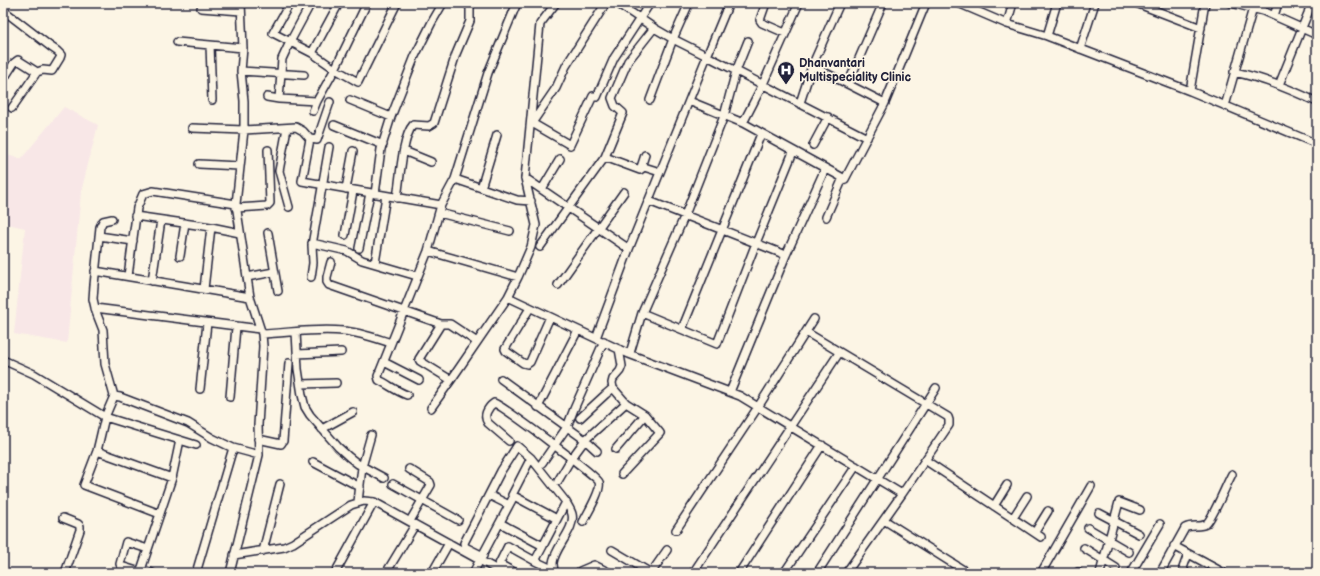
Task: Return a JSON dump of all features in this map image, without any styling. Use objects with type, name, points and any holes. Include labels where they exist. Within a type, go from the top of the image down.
[{"type":"street","points":[[290,3],[273,33],[312,53],[335,69],[358,82],[398,3]]},
{"type":"street","points":[[279,99],[282,59],[311,3]]},
{"type":"street","points":[[312,53],[339,3]]},
{"type":"street","points":[[313,111],[317,100],[335,69],[368,3]]},
{"type":"street","points":[[359,248],[382,144],[391,117],[416,56],[443,3]]},
{"type":"street","points":[[397,198],[404,151],[410,128],[413,125],[429,126],[434,123],[456,54],[470,21],[470,8],[467,3]]},
{"type":"street","points":[[407,395],[396,391],[391,386],[379,380],[378,376],[428,251],[441,205],[455,179],[488,73],[517,3]]},
{"type":"street","points":[[431,408],[508,297],[531,247],[536,225],[525,178],[540,24],[556,3]]},
{"type":"street","points":[[531,124],[556,88],[566,66],[606,3]]},
{"type":"street","points":[[617,3],[673,39],[867,138]]},
{"type":"street","points":[[531,124],[570,145],[593,96],[597,97],[614,58],[650,3]]},
{"type":"street","points":[[650,100],[673,39],[689,3]]},
{"type":"street","points":[[596,338],[629,249],[729,3]]},
{"type":"street","points":[[766,3],[760,20],[762,23],[785,33]]},
{"type":"street","points":[[743,123],[763,84],[799,3]]},
{"type":"street","points":[[800,103],[812,66],[840,3]]},
{"type":"street","points":[[826,217],[843,178],[844,179],[885,103],[926,3]]},
{"type":"street","points":[[958,3],[1007,24],[1047,36],[1190,91],[1317,144]]},
{"type":"street","points":[[1007,24],[1013,3]]},
{"type":"street","points":[[1047,36],[1057,3]]},
{"type":"street","points":[[1080,49],[1094,3]]},
{"type":"street","points":[[1136,3],[1201,28]]},
{"type":"street","points":[[1190,91],[1205,3]]},
{"type":"street","points":[[1231,3],[1263,10],[1317,35]]},
{"type":"street","points":[[1274,16],[1278,3]]},
{"type":"street","points":[[1279,84],[1311,3]]},
{"type":"street","points":[[848,84],[881,4]]},
{"type":"street","points":[[202,8],[213,6],[241,7],[241,71],[244,101],[244,130],[239,166],[236,206],[250,297],[261,331],[263,346],[258,439],[259,455],[230,573]]},
{"type":"street","points":[[1225,106],[1253,8]]},
{"type":"street","points":[[3,10],[61,55],[52,71],[43,70],[37,72],[12,108]]},
{"type":"street","points":[[540,247],[605,157],[623,113],[615,106],[612,98],[628,61],[654,28]]},
{"type":"street","points":[[630,353],[642,313],[685,215],[724,116],[736,71],[748,41]]},
{"type":"street","points":[[177,42],[242,48]]},
{"type":"street","points":[[210,45],[212,100]]},
{"type":"street","points":[[3,80],[14,63],[18,60],[37,72]]},
{"type":"street","points":[[812,66],[885,103]]},
{"type":"street","points":[[241,71],[304,75]]},
{"type":"street","points":[[1234,72],[1254,76],[1279,84],[1317,102]]},
{"type":"street","points":[[266,97],[279,99],[317,100]]},
{"type":"street","points":[[350,100],[391,117]]},
{"type":"street","points":[[689,101],[743,123],[793,152],[843,178]]},
{"type":"street","points":[[192,128],[244,130],[296,128],[300,129],[310,139],[317,140],[330,102]]},
{"type":"street","points":[[813,145],[828,117]]},
{"type":"street","points":[[334,125],[382,144]]},
{"type":"street","points":[[287,128],[279,171],[281,183],[289,207]]},
{"type":"street","points":[[682,329],[761,134]]},
{"type":"street","points":[[481,188],[497,135]]},
{"type":"street","points":[[310,139],[302,181],[441,205]]},
{"type":"street","points":[[311,277],[313,263],[312,243],[328,146]]},
{"type":"street","points":[[128,276],[137,208],[143,194],[153,191],[236,206],[267,206],[270,203],[268,150]]},
{"type":"street","points":[[345,235],[353,151]]},
{"type":"street","points":[[404,151],[431,162]]},
{"type":"street","points":[[642,313],[717,344],[793,152]]},
{"type":"street","points":[[640,170],[645,155]]},
{"type":"street","points":[[605,157],[640,170],[644,167],[660,172]]},
{"type":"street","points":[[542,189],[560,159]]},
{"type":"street","points":[[199,164],[239,166]]},
{"type":"street","points":[[730,392],[786,255],[825,169]]},
{"type":"street","points":[[525,178],[629,249]]},
{"type":"street","points":[[455,179],[517,200],[531,201]]},
{"type":"street","points":[[558,285],[624,192]]},
{"type":"street","points":[[375,263],[386,196]]},
{"type":"street","points":[[649,201],[786,255]]},
{"type":"street","points":[[439,213],[510,231]]},
{"type":"street","points":[[136,216],[211,227],[240,233]]},
{"type":"street","points":[[112,219],[103,221],[100,227],[95,271],[94,299],[95,308],[103,330],[104,364],[114,396],[106,416],[97,451],[84,485],[160,514]]},
{"type":"street","points":[[152,281],[161,220]]},
{"type":"street","points":[[180,256],[185,223]]},
{"type":"street","points":[[204,289],[211,227]]},
{"type":"street","points":[[268,233],[278,291]]},
{"type":"street","points":[[99,236],[133,241]]},
{"type":"street","points":[[312,243],[347,251],[362,260],[418,276]]},
{"type":"street","points":[[428,251],[518,277]]},
{"type":"street","points":[[331,262],[327,277],[327,282],[329,285],[441,324],[450,324],[477,342]]},
{"type":"street","points":[[95,271],[250,297]]},
{"type":"street","points":[[247,277],[274,272]]},
{"type":"street","points":[[508,297],[619,349],[740,396],[902,494]]},
{"type":"street","points":[[95,308],[261,331],[344,331],[391,343]]},
{"type":"street","points":[[530,308],[505,349],[523,363],[527,364],[530,362],[550,317]]},
{"type":"street","points":[[676,530],[758,407],[814,319]]},
{"type":"street","points":[[200,389],[207,323]]},
{"type":"street","points":[[441,324],[419,358],[420,361],[451,380]]},
{"type":"street","points":[[230,397],[236,327]]},
{"type":"street","points":[[538,407],[578,330]]},
{"type":"street","points":[[296,332],[297,354],[305,407],[310,415],[338,447],[362,467],[384,478]]},
{"type":"street","points":[[806,332],[948,417],[949,420],[949,425],[846,573]]},
{"type":"street","points":[[542,463],[567,427],[604,342]]},
{"type":"street","points":[[619,349],[622,366],[620,371],[613,379],[612,383],[614,388],[626,403],[645,415],[660,433],[622,474]]},
{"type":"street","points":[[297,354],[341,352]]},
{"type":"street","points":[[693,573],[839,353]]},
{"type":"street","points":[[3,360],[34,374],[106,416],[196,445]]},
{"type":"street","points":[[384,362],[418,380]]},
{"type":"street","points":[[258,439],[281,444],[283,441],[289,363]]},
{"type":"street","points":[[502,379],[598,451]]},
{"type":"street","points":[[301,384],[336,383]]},
{"type":"street","points":[[580,418],[597,401],[614,388]]},
{"type":"street","points":[[817,573],[936,388]]},
{"type":"street","points":[[114,396],[138,403],[188,423],[212,438],[233,448],[259,455]]},
{"type":"street","points":[[509,441],[485,420],[486,411],[494,403],[571,458],[599,482],[600,486],[583,522]]},
{"type":"street","points":[[558,480],[571,458],[585,440],[626,403]]},
{"type":"street","points":[[322,429],[353,412]]},
{"type":"street","points":[[616,449],[645,415]]},
{"type":"street","points":[[358,502],[362,467],[371,435]]},
{"type":"street","points":[[140,571],[172,478],[180,440]]},
{"type":"street","points":[[739,573],[822,445]]},
{"type":"street","points":[[503,573],[464,545],[501,471],[517,446],[531,458],[566,502],[572,513],[571,524],[555,557],[553,564],[554,571]]},
{"type":"street","points":[[196,573],[233,448]]},
{"type":"street","points":[[97,451],[172,478]]},
{"type":"street","points":[[473,573],[514,496],[512,495],[531,458]]},
{"type":"street","points":[[925,460],[1038,534],[1048,511]]},
{"type":"street","points":[[313,462],[360,487]]},
{"type":"street","points":[[784,573],[856,466]]},
{"type":"street","points":[[386,573],[431,485],[430,482],[409,469]]},
{"type":"street","points":[[1160,573],[1185,528],[1191,525],[1200,526],[1209,522],[1232,474]]},
{"type":"street","points":[[263,551],[280,484]]},
{"type":"street","points":[[393,484],[458,520]]},
{"type":"street","points":[[994,506],[1007,485]]},
{"type":"street","points":[[1041,573],[1091,486]]},
{"type":"street","points":[[489,495],[509,505]]},
{"type":"street","points":[[514,496],[557,519]]},
{"type":"street","points":[[1012,518],[1026,496]]},
{"type":"street","points":[[234,555],[284,547],[293,543],[351,505],[364,501],[374,502],[449,543],[482,558]]},
{"type":"street","points":[[335,573],[374,502]]},
{"type":"street","points":[[535,560],[566,502]]},
{"type":"street","points":[[1100,573],[1119,502],[1140,510]]},
{"type":"street","points":[[1099,513],[1139,534]]},
{"type":"street","points":[[63,518],[80,526],[80,530],[65,573]]},
{"type":"street","points":[[884,520],[968,573]]},
{"type":"street","points":[[500,522],[543,546]]},
{"type":"street","points":[[1131,573],[1160,524]]},
{"type":"street","points":[[1088,528],[1129,552]]},
{"type":"street","points":[[148,549],[126,542],[120,564],[121,566],[152,573]]},
{"type":"street","points":[[432,573],[449,543]]},
{"type":"street","points":[[516,573],[499,564],[508,546],[554,571]]},
{"type":"street","points":[[1174,546],[1224,573]]},
{"type":"street","points":[[1084,548],[1116,568]]},
{"type":"street","points":[[612,550],[651,573],[667,550]]},
{"type":"street","points":[[1186,573],[1183,568],[1188,554]]},
{"type":"street","points":[[580,571],[594,565],[610,573]]},
{"type":"shaded area","points":[[64,107],[98,125],[81,192],[67,343],[14,334],[25,228],[3,223],[3,154],[21,159]]},
{"type":"place","name":"Dhanvantari Multispeciality Clinic","points":[[786,85]]}]
